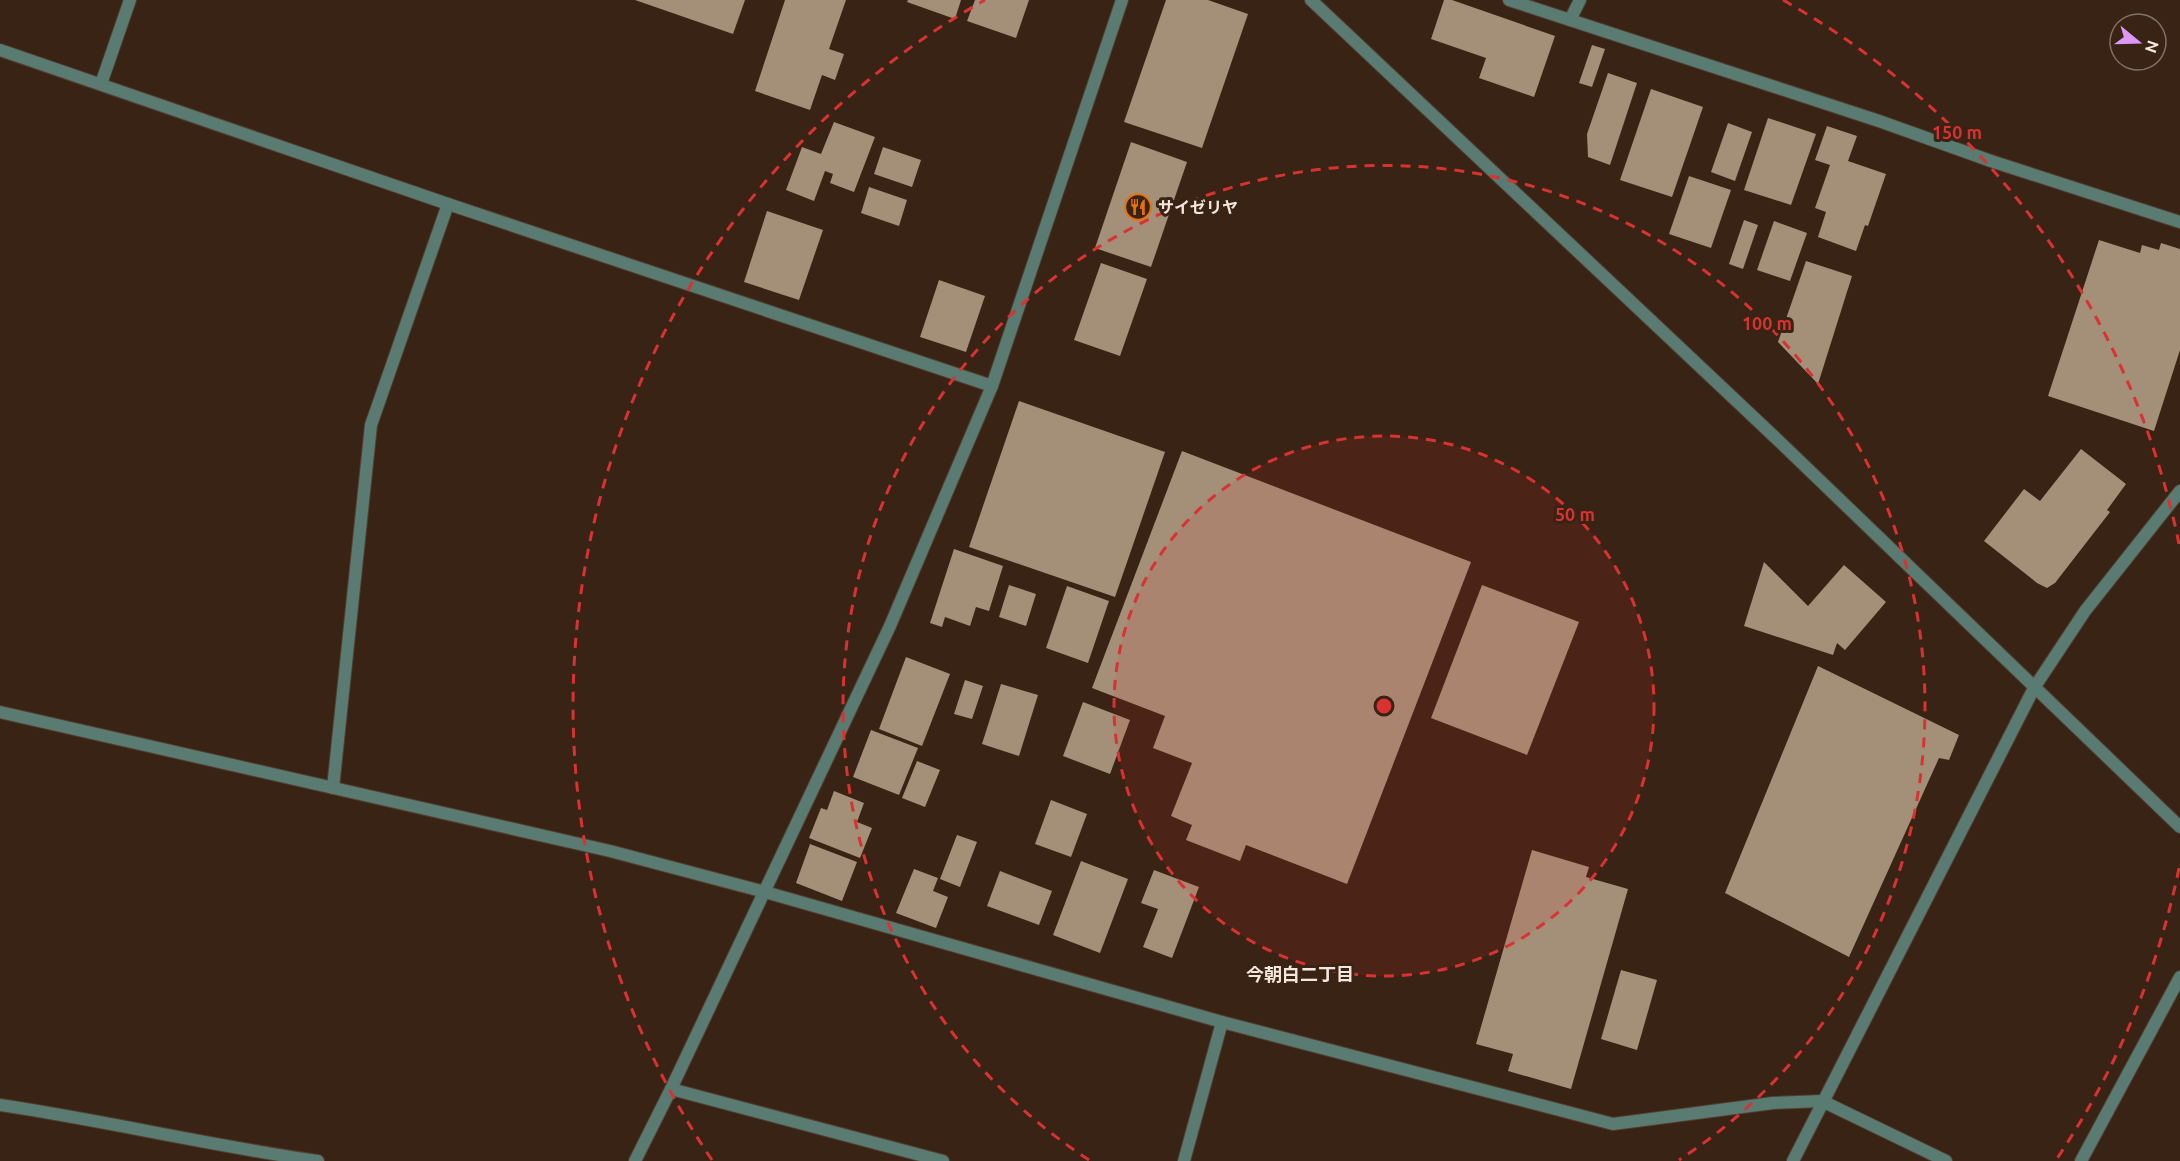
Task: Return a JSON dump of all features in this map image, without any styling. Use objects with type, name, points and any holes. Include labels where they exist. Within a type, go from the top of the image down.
[{"type":"street","points":[[100,84],[130,0]]},
{"type":"street","points":[[634,1161],[671,1089],[890,626],[992,386],[1122,0]]},
{"type":"street","points":[[1311,0],[1782,444],[2180,827]]},
{"type":"street","points":[[1509,0],[2180,222]]},
{"type":"street","points":[[1570,20],[1580,0]]},
{"type":"street","points":[[0,50],[448,204],[992,386]]},
{"type":"street","points":[[333,788],[371,425],[448,204]]},
{"type":"street","points":[[1792,1161],[2034,688],[2085,610],[2180,491]]},
{"type":"street","points":[[0,712],[610,851],[765,892],[1222,1022],[1613,1124],[1773,1103],[1822,1101],[1946,1161]]},
{"type":"street","points":[[2081,1161],[2180,976]]},
{"type":"street","points":[[1184,1161],[1222,1022]]},
{"type":"street","points":[[671,1089],[943,1161]]},
{"type":"street","points":[[0,1105],[56,1113],[247,1156],[318,1161]]},
{"type":"building","points":[[635,0],[745,0],[733,34]]},
{"type":"building","points":[[785,0],[846,0],[829,49],[844,54],[835,80],[822,75],[810,110],[755,91]]},
{"type":"building","points":[[908,0],[961,0],[955,19],[907,2]]},
{"type":"building","points":[[975,0],[1029,0],[1016,38],[967,21]]},
{"type":"building","points":[[1166,0],[1208,0],[1248,14],[1202,148],[1124,122]]},
{"type":"building","points":[[1444,0],[1452,0],[1555,36],[1534,97],[1479,78],[1486,58],[1431,39]]},
{"type":"building","points":[[1592,45],[1605,49],[1592,87],[1579,83]]},
{"type":"building","points":[[1608,73],[1637,83],[1610,165],[1588,157],[1587,134]]},
{"type":"building","points":[[1651,89],[1703,107],[1672,197],[1620,180]]},
{"type":"building","points":[[1768,118],[1816,134],[1791,205],[1744,190]]},
{"type":"building","points":[[834,122],[875,137],[854,192],[830,183],[833,174],[825,171],[814,201],[786,190],[802,147],[821,154]]},
{"type":"building","points":[[1728,123],[1752,132],[1735,181],[1711,172]]},
{"type":"building","points":[[1827,126],[1857,136],[1848,161],[1886,174],[1868,226],[1865,225],[1856,251],[1818,237],[1826,212],[1815,208],[1830,165],[1815,160]]},
{"type":"building","points":[[1131,142],[1187,162],[1151,267],[1095,248]]},
{"type":"building","points":[[883,147],[921,160],[912,187],[874,174]]},
{"type":"building","points":[[1689,176],[1731,190],[1711,248],[1669,234]]},
{"type":"building","points":[[869,187],[907,200],[899,226],[861,213]]},
{"type":"building","points":[[767,211],[823,230],[799,300],[744,282]]},
{"type":"building","points":[[1744,220],[1758,225],[1743,269],[1729,264]]},
{"type":"building","points":[[1774,221],[1807,233],[1790,281],[1757,270]]},
{"type":"building","points":[[2099,240],[2140,253],[2142,245],[2159,250],[2161,243],[2180,249],[2180,350],[2154,431],[2048,396]]},
{"type":"building","points":[[1806,261],[1852,276],[1818,384],[1778,342]]},
{"type":"building","points":[[1101,263],[1147,279],[1120,356],[1074,340]]},
{"type":"building","points":[[939,280],[985,296],[966,352],[920,337]]},
{"type":"building","points":[[1019,401],[1165,452],[1115,597],[969,547]]},
{"type":"building","points":[[2081,449],[2126,484],[2107,510],[2110,512],[2055,583],[2047,588],[2037,583],[1984,541],[2024,489],[2040,501]]},
{"type":"building","points":[[1182,451],[1471,562],[1347,884],[1246,845],[1240,861],[1186,840],[1192,825],[1171,816],[1192,763],[1153,748],[1165,716],[1092,688]]},
{"type":"building","points":[[954,549],[1003,566],[989,611],[976,607],[970,626],[945,617],[942,627],[930,623]]},
{"type":"building","points":[[1764,562],[1808,606],[1844,565],[1886,602],[1845,650],[1837,643],[1833,655],[1744,626]]},
{"type":"building","points":[[1009,585],[1036,594],[1026,626],[999,617]]},
{"type":"building","points":[[1482,585],[1579,622],[1527,755],[1431,718]]},
{"type":"building","points":[[1067,586],[1109,601],[1088,663],[1046,648]]},
{"type":"building","points":[[906,657],[950,674],[922,746],[879,729]]},
{"type":"building","points":[[1818,666],[1959,735],[1949,760],[1939,758],[1849,957],[1725,893]]},
{"type":"building","points":[[965,680],[983,686],[972,719],[954,714]]},
{"type":"building","points":[[1001,684],[1038,695],[1019,756],[982,744]]},
{"type":"building","points":[[1083,702],[1130,720],[1110,774],[1063,756]]},
{"type":"building","points":[[871,730],[918,748],[899,795],[853,777]]},
{"type":"building","points":[[917,761],[940,770],[925,807],[902,798]]},
{"type":"building","points":[[834,791],[864,803],[857,822],[872,828],[860,858],[809,838],[821,808],[827,810]]},
{"type":"building","points":[[1051,800],[1087,814],[1071,857],[1035,844]]},
{"type":"building","points":[[957,835],[977,842],[960,887],[940,879]]},
{"type":"building","points":[[810,844],[857,862],[842,901],[796,883]]},
{"type":"building","points":[[1532,850],[1589,867],[1586,877],[1628,889],[1571,1089],[1508,1071],[1513,1054],[1476,1044]]},
{"type":"building","points":[[1081,861],[1128,879],[1100,953],[1053,935]]},
{"type":"building","points":[[914,869],[938,878],[933,891],[948,897],[936,928],[896,913]]},
{"type":"building","points":[[1154,870],[1199,887],[1172,958],[1143,947],[1158,909],[1141,903]]},
{"type":"building","points":[[1000,871],[1052,891],[1039,925],[987,906]]},
{"type":"building","points":[[1621,970],[1657,980],[1637,1050],[1601,1039]]},
{"type":"place","name":"サイゼリヤ","points":[[1138,207]]},
{"type":"district","name":"今朝白二丁目","points":[[1300,975]]}]
